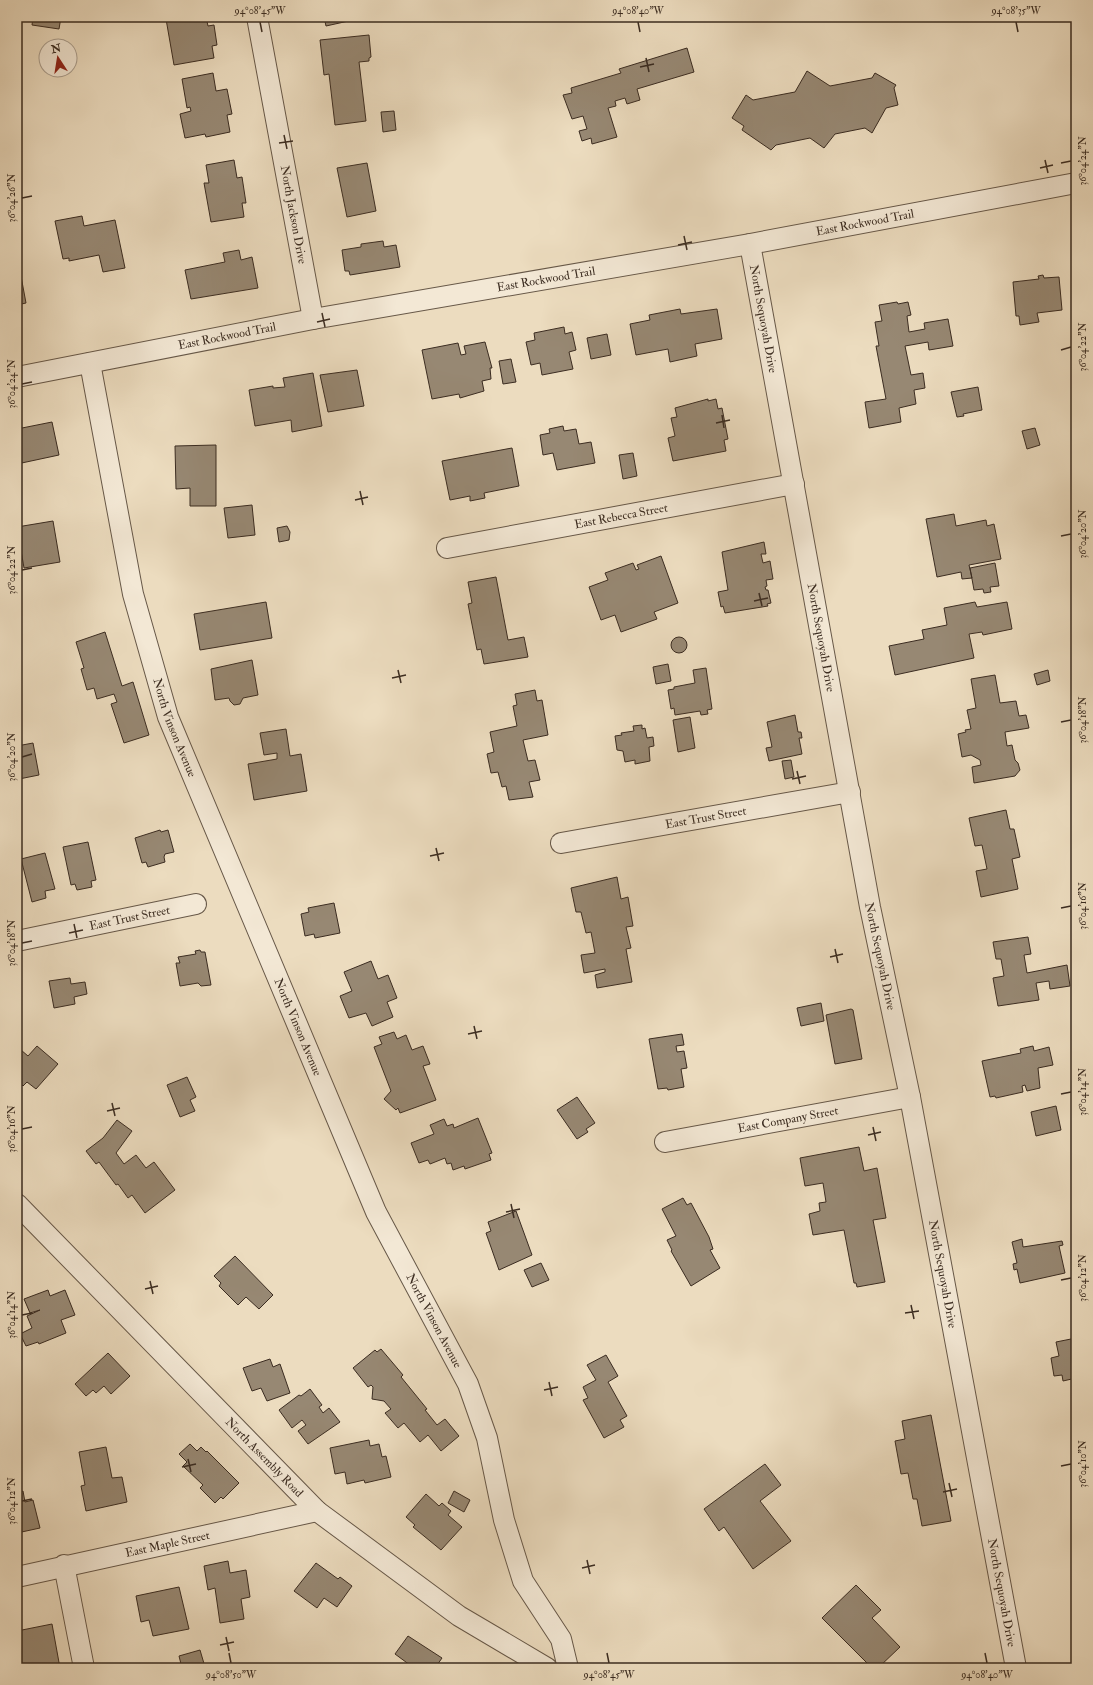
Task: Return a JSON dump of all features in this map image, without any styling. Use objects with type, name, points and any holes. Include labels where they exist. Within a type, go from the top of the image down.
[{"type":"street","name":"North Jackson Drive","points":[[257,17],[313,319]]},
{"type":"street","name":"East Rockwood Trail","points":[[17,377],[313,319],[750,244],[1076,183]]},
{"type":"street","name":"North Sequoyah Drive","points":[[750,244],[870,907],[910,1097],[1016,1668]]},
{"type":"street","name":"North Vinson Avenue","points":[[90,363],[133,594],[168,717],[376,1212],[468,1384],[486,1438],[504,1520],[523,1581],[561,1639],[568,1668]]},
{"type":"street","name":"East Rebecca Street","points":[[447,548],[794,484]]},
{"type":"street","name":"East Trust Street","points":[[561,844],[850,792]]},
{"type":"street","name":"East Trust Street","points":[[17,941],[196,904]]},
{"type":"street","name":"East Company Street","points":[[665,1142],[910,1097]]},
{"type":"street","name":"North Assembly Road","points":[[17,1204],[317,1511],[458,1616],[547,1668]]},
{"type":"street","name":"East Maple Street","points":[[17,1577],[64,1565],[317,1511]]},
{"type":"street","points":[[64,1565],[84,1668]]},
{"type":"building","points":[[33,17],[61,17],[59,29],[32,25]]},
{"type":"building","points":[[174,17],[206,17],[208,26],[214,25],[217,45],[212,46],[214,58],[174,65],[166,19]]},
{"type":"building","points":[[324,17],[353,17],[353,20],[326,26]]},
{"type":"building","points":[[369,35],[371,57],[369,58],[369,61],[359,62],[366,121],[335,125],[329,74],[324,75],[320,40]]},
{"type":"building","points":[[687,48],[694,72],[637,89],[640,100],[627,104],[625,98],[615,101],[616,106],[608,108],[617,137],[592,144],[591,138],[582,141],[579,131],[587,129],[583,116],[572,119],[563,95],[572,93],[571,88],[621,73],[619,69]]},
{"type":"building","points":[[807,71],[830,86],[872,78],[875,73],[896,85],[894,88],[898,105],[886,108],[872,133],[865,128],[835,134],[824,148],[810,138],[776,145],[771,150],[742,130],[744,126],[732,118],[746,95],[753,100],[795,92]]},
{"type":"building","points":[[213,73],[216,91],[227,89],[232,114],[227,115],[230,132],[206,137],[205,134],[185,138],[180,114],[191,111],[190,107],[187,108],[182,79]]},
{"type":"building","points":[[394,111],[396,130],[383,132],[381,112]]},
{"type":"building","points":[[234,160],[237,178],[242,177],[246,203],[242,203],[244,217],[211,222],[204,183],[209,183],[206,165]]},
{"type":"building","points":[[367,163],[376,211],[347,217],[337,168]]},
{"type":"building","points":[[82,216],[84,226],[115,220],[125,268],[103,272],[99,255],[69,261],[69,258],[63,259],[55,221]]},
{"type":"building","points":[[383,241],[384,247],[396,245],[400,267],[350,275],[349,271],[345,271],[342,250],[361,247],[361,244]]},
{"type":"building","points":[[239,250],[241,260],[252,257],[258,288],[191,299],[185,270],[225,262],[223,253]]},
{"type":"building","points":[[17,255],[26,303],[17,305]]},
{"type":"building","points":[[1043,275],[1044,278],[1059,277],[1062,310],[1037,313],[1039,322],[1020,325],[1019,316],[1016,316],[1013,282],[1039,279],[1038,276]]},
{"type":"building","points":[[897,302],[898,304],[908,302],[911,315],[907,316],[909,332],[925,329],[924,323],[948,319],[953,346],[929,350],[928,342],[905,346],[911,375],[923,373],[925,388],[914,390],[916,404],[899,408],[901,422],[869,428],[865,402],[886,399],[876,346],[879,346],[875,322],[882,321],[879,305]]},
{"type":"building","points":[[680,309],[681,314],[717,309],[722,339],[695,344],[697,356],[670,362],[668,349],[636,355],[630,324],[650,320],[649,315]]},
{"type":"building","points":[[564,327],[565,334],[572,332],[576,350],[569,352],[573,369],[542,375],[540,363],[531,365],[526,342],[535,340],[534,333]]},
{"type":"building","points":[[607,334],[611,355],[591,359],[587,338]]},
{"type":"building","points":[[485,342],[492,368],[490,368],[491,379],[482,381],[484,391],[460,398],[459,394],[432,399],[422,350],[458,343],[461,355],[466,354],[464,346]]},
{"type":"building","points":[[511,359],[516,382],[503,384],[499,361]]},
{"type":"building","points":[[357,370],[364,406],[328,412],[320,375]]},
{"type":"building","points":[[313,373],[322,426],[292,432],[291,420],[255,426],[249,390],[273,386],[273,388],[285,387],[283,378]]},
{"type":"building","points":[[978,387],[982,410],[963,414],[964,416],[957,417],[951,392]]},
{"type":"building","points":[[708,399],[708,401],[716,399],[718,409],[722,408],[728,439],[724,440],[726,451],[673,461],[668,438],[675,436],[671,418],[677,417],[675,408]]},
{"type":"building","points":[[52,422],[59,455],[17,464],[17,429]]},
{"type":"building","points":[[563,426],[564,431],[576,429],[579,444],[591,442],[595,463],[557,470],[553,453],[543,455],[540,435],[550,433],[549,429]]},
{"type":"building","points":[[1035,428],[1040,445],[1027,449],[1022,431]]},
{"type":"building","points":[[216,445],[216,506],[190,506],[190,488],[176,489],[175,446]]},
{"type":"building","points":[[512,448],[519,486],[484,493],[485,498],[470,501],[470,496],[450,500],[442,461]]},
{"type":"building","points":[[633,453],[637,476],[623,479],[619,455]]},
{"type":"building","points":[[252,505],[255,535],[228,538],[224,508]]},
{"type":"building","points":[[954,514],[956,526],[986,520],[987,526],[994,524],[1001,559],[969,565],[972,578],[962,579],[961,572],[937,577],[926,519]]},
{"type":"building","points":[[53,521],[60,562],[24,568],[17,527]]},
{"type":"building","points":[[287,526],[290,532],[289,540],[279,542],[277,528]]},
{"type":"building","points":[[764,542],[766,554],[761,554],[763,563],[770,561],[773,579],[766,580],[767,586],[765,587],[766,590],[768,590],[771,603],[767,604],[768,606],[725,613],[723,606],[721,607],[718,592],[728,590],[722,552]]},
{"type":"building","points":[[661,556],[678,603],[654,612],[657,619],[621,632],[615,615],[601,620],[589,587],[608,580],[605,573],[633,563],[636,570],[639,569],[637,565]]},
{"type":"building","points":[[995,563],[999,586],[990,587],[991,592],[984,593],[983,589],[974,590],[970,568]]},
{"type":"building","points":[[496,577],[508,640],[524,637],[528,657],[484,664],[481,649],[477,650],[468,604],[472,603],[468,582]]},
{"type":"building","points":[[266,602],[272,638],[200,650],[194,614]]},
{"type":"building","points":[[975,602],[977,607],[1007,602],[1012,629],[983,635],[982,632],[969,634],[974,658],[895,675],[889,646],[924,639],[922,630],[947,625],[944,608]]},
{"type":"building","points":[[105,632],[122,686],[133,682],[149,735],[124,743],[111,704],[117,702],[114,694],[97,699],[94,688],[87,690],[81,669],[84,668],[76,642]]},
{"type":"building","points":[[679,637],[686,642],[687,645],[682,652],[679,653],[672,648],[671,645],[676,638]]},
{"type":"building","points":[[252,660],[258,695],[243,698],[240,704],[234,705],[229,698],[215,700],[211,669]]},
{"type":"building","points":[[668,664],[671,681],[656,684],[653,667]]},
{"type":"building","points":[[706,668],[712,709],[707,710],[708,714],[701,715],[700,711],[675,715],[674,708],[671,709],[668,690],[674,689],[674,687],[695,683],[693,670]]},
{"type":"building","points":[[1048,670],[1050,681],[1037,685],[1034,674]]},
{"type":"building","points":[[995,675],[1000,703],[1016,701],[1019,716],[1026,715],[1029,728],[1005,732],[1007,746],[1012,745],[1015,760],[1018,763],[1020,770],[1015,776],[974,783],[972,767],[981,765],[980,760],[971,755],[962,757],[958,734],[966,732],[965,730],[971,729],[967,710],[976,708],[971,679]]},
{"type":"building","points":[[535,690],[537,701],[542,700],[548,735],[523,740],[528,761],[535,760],[540,780],[529,782],[533,797],[509,800],[506,786],[502,787],[498,772],[491,773],[487,754],[494,752],[490,732],[517,726],[513,706],[517,705],[515,694]]},
{"type":"building","points":[[795,715],[798,732],[801,732],[802,738],[799,738],[802,754],[769,761],[766,748],[772,747],[767,722]]},
{"type":"building","points":[[690,717],[695,748],[678,752],[673,720]]},
{"type":"building","points":[[642,725],[642,729],[645,728],[647,738],[653,737],[654,746],[649,747],[650,761],[635,764],[635,760],[625,762],[623,751],[617,750],[615,736],[622,735],[621,733],[634,731],[633,726]]},
{"type":"building","points":[[286,729],[290,756],[301,754],[307,791],[254,800],[248,764],[277,759],[277,753],[264,755],[260,733]]},
{"type":"building","points":[[33,743],[39,775],[19,779],[17,766],[17,746]]},
{"type":"building","points":[[791,760],[794,777],[785,779],[782,761]]},
{"type":"building","points":[[1006,810],[1010,829],[1014,829],[1020,857],[1012,859],[1018,889],[981,897],[976,871],[987,869],[982,845],[975,846],[969,818]]},
{"type":"building","points":[[160,830],[161,832],[168,830],[174,852],[165,854],[165,862],[148,867],[146,862],[142,863],[135,838]]},
{"type":"building","points":[[88,842],[96,880],[91,881],[92,887],[77,890],[75,884],[71,885],[63,847]]},
{"type":"building","points":[[45,853],[55,889],[45,891],[46,898],[32,902],[21,859]]},
{"type":"building","points":[[617,877],[621,899],[628,897],[633,926],[626,927],[631,948],[626,949],[632,982],[597,988],[595,975],[605,972],[605,969],[584,973],[581,955],[595,953],[591,932],[586,933],[581,912],[576,912],[571,888]]},
{"type":"building","points":[[334,903],[340,933],[315,938],[314,934],[305,936],[301,914],[309,912],[308,908]]},
{"type":"building","points":[[1028,937],[1031,954],[1024,955],[1027,973],[1067,965],[1070,986],[1050,989],[1049,981],[1036,983],[1039,1000],[998,1006],[993,978],[1004,976],[1001,959],[996,959],[993,942]]},
{"type":"building","points":[[200,950],[201,952],[205,952],[211,985],[201,986],[198,983],[180,986],[176,963],[180,963],[178,957],[196,954],[195,951]]},
{"type":"building","points":[[371,961],[378,979],[388,975],[397,998],[387,1002],[393,1017],[372,1026],[366,1013],[349,1018],[340,996],[352,991],[344,972]]},
{"type":"building","points":[[70,978],[71,984],[85,982],[87,994],[74,997],[75,1004],[54,1008],[49,981]]},
{"type":"building","points":[[821,1003],[824,1021],[801,1026],[797,1008]]},
{"type":"building","points":[[851,1009],[853,1010],[862,1059],[835,1064],[826,1015]]},
{"type":"building","points":[[394,1032],[397,1039],[406,1035],[412,1050],[423,1046],[430,1064],[423,1066],[436,1100],[400,1113],[398,1108],[396,1110],[384,1099],[391,1091],[374,1047],[382,1044],[379,1037]]},
{"type":"building","points":[[682,1034],[684,1045],[676,1046],[677,1052],[684,1051],[687,1068],[681,1069],[684,1087],[668,1090],[667,1088],[658,1089],[649,1039]]},
{"type":"building","points":[[37,1046],[58,1064],[36,1089],[27,1082],[23,1086],[18,1081],[21,1077],[17,1073],[17,1055],[21,1050],[28,1056]]},
{"type":"building","points":[[1033,1046],[1034,1051],[1049,1047],[1053,1065],[1038,1068],[1040,1088],[1027,1091],[1025,1085],[1022,1086],[1023,1092],[996,1098],[995,1096],[990,1097],[982,1061],[1021,1053],[1020,1049]]},
{"type":"building","points":[[187,1077],[196,1097],[190,1100],[195,1111],[180,1117],[167,1085]]},
{"type":"building","points":[[577,1097],[595,1123],[586,1129],[588,1132],[577,1139],[557,1110]]},
{"type":"building","points":[[1056,1106],[1061,1130],[1036,1136],[1031,1112]]},
{"type":"building","points":[[478,1118],[492,1153],[489,1154],[491,1160],[465,1169],[464,1166],[453,1170],[451,1163],[447,1164],[445,1158],[430,1164],[428,1160],[419,1163],[411,1143],[434,1134],[430,1125],[444,1119],[447,1126],[453,1124],[454,1128]]},
{"type":"building","points":[[117,1120],[132,1131],[116,1153],[124,1164],[136,1155],[146,1168],[154,1162],[175,1190],[145,1213],[132,1195],[128,1198],[99,1162],[96,1164],[86,1151],[103,1138]]},
{"type":"building","points":[[859,1147],[864,1171],[877,1168],[886,1218],[873,1220],[885,1282],[857,1287],[856,1283],[854,1283],[844,1230],[813,1235],[809,1214],[820,1211],[819,1203],[826,1202],[823,1183],[805,1186],[800,1158]]},
{"type":"building","points":[[683,1198],[687,1205],[691,1203],[709,1237],[713,1249],[710,1250],[720,1268],[691,1286],[671,1251],[672,1250],[667,1240],[676,1236],[662,1209]]},
{"type":"building","points":[[516,1211],[532,1255],[499,1270],[486,1233],[491,1231],[488,1222]]},
{"type":"building","points":[[1022,1239],[1023,1247],[1062,1241],[1063,1245],[1059,1246],[1065,1273],[1020,1283],[1017,1269],[1014,1270],[1013,1264],[1017,1263],[1012,1242]]},
{"type":"building","points":[[235,1256],[273,1295],[259,1309],[246,1297],[238,1305],[219,1286],[221,1283],[214,1276]]},
{"type":"building","points":[[541,1263],[549,1280],[532,1287],[524,1270]]},
{"type":"building","points":[[48,1290],[50,1296],[65,1290],[75,1315],[61,1320],[66,1333],[39,1344],[38,1342],[26,1346],[20,1334],[32,1328],[27,1316],[40,1310],[30,1313],[24,1299]]},
{"type":"building","points":[[1076,1338],[1076,1378],[1063,1381],[1062,1375],[1054,1376],[1051,1358],[1059,1356],[1056,1342]]},
{"type":"building","points":[[381,1349],[403,1375],[401,1377],[427,1409],[425,1410],[437,1425],[445,1419],[459,1436],[441,1451],[428,1435],[420,1442],[404,1423],[398,1428],[385,1413],[391,1409],[384,1401],[372,1399],[373,1387],[371,1385],[368,1387],[353,1368],[375,1350],[377,1352]]},
{"type":"building","points":[[108,1353],[130,1376],[111,1394],[104,1386],[96,1393],[93,1390],[86,1396],[75,1384]]},
{"type":"building","points":[[606,1355],[618,1376],[608,1382],[627,1416],[620,1420],[624,1427],[604,1438],[583,1400],[588,1398],[583,1387],[596,1380],[587,1365]]},
{"type":"building","points":[[270,1359],[273,1367],[280,1364],[290,1393],[267,1401],[261,1388],[252,1391],[243,1368]]},
{"type":"building","points":[[310,1389],[322,1405],[319,1407],[323,1413],[329,1408],[340,1422],[308,1444],[298,1431],[306,1425],[302,1420],[292,1428],[279,1410],[299,1395],[301,1396]]},
{"type":"building","points":[[931,1415],[951,1521],[922,1526],[917,1499],[913,1499],[908,1473],[901,1474],[895,1441],[905,1439],[902,1421]]},
{"type":"building","points":[[369,1440],[370,1446],[379,1444],[382,1457],[386,1456],[391,1477],[365,1483],[364,1480],[347,1484],[345,1472],[335,1474],[330,1448]]},
{"type":"building","points":[[190,1444],[197,1451],[201,1447],[206,1452],[207,1451],[239,1483],[223,1499],[221,1497],[215,1503],[200,1488],[203,1485],[183,1466],[187,1462],[179,1454]]},
{"type":"building","points":[[106,1447],[112,1478],[122,1477],[127,1502],[86,1511],[81,1486],[85,1485],[79,1452]]},
{"type":"building","points":[[765,1464],[781,1485],[760,1501],[791,1541],[753,1569],[724,1527],[719,1531],[704,1509]]},
{"type":"building","points":[[23,1491],[25,1502],[33,1500],[40,1528],[17,1533],[17,1493]]},
{"type":"building","points":[[454,1491],[470,1500],[464,1512],[448,1503]]},
{"type":"building","points":[[426,1494],[439,1506],[442,1503],[451,1511],[448,1515],[462,1527],[441,1550],[413,1527],[415,1525],[406,1517]]},
{"type":"building","points":[[228,1561],[230,1573],[246,1570],[250,1597],[241,1599],[244,1619],[220,1623],[215,1588],[208,1590],[204,1566]]},
{"type":"building","points":[[316,1563],[338,1579],[340,1577],[352,1586],[337,1607],[324,1598],[317,1608],[294,1591]]},
{"type":"building","points":[[856,1585],[881,1610],[872,1618],[900,1647],[878,1668],[872,1668],[822,1618]]},
{"type":"building","points":[[179,1587],[189,1629],[153,1636],[149,1620],[141,1622],[136,1596]]},
{"type":"building","points":[[52,1624],[60,1668],[17,1668],[17,1631]]},
{"type":"building","points":[[408,1636],[442,1658],[435,1668],[414,1668],[395,1654]]},
{"type":"building","points":[[200,1650],[205,1667],[182,1668],[179,1656]]}]
